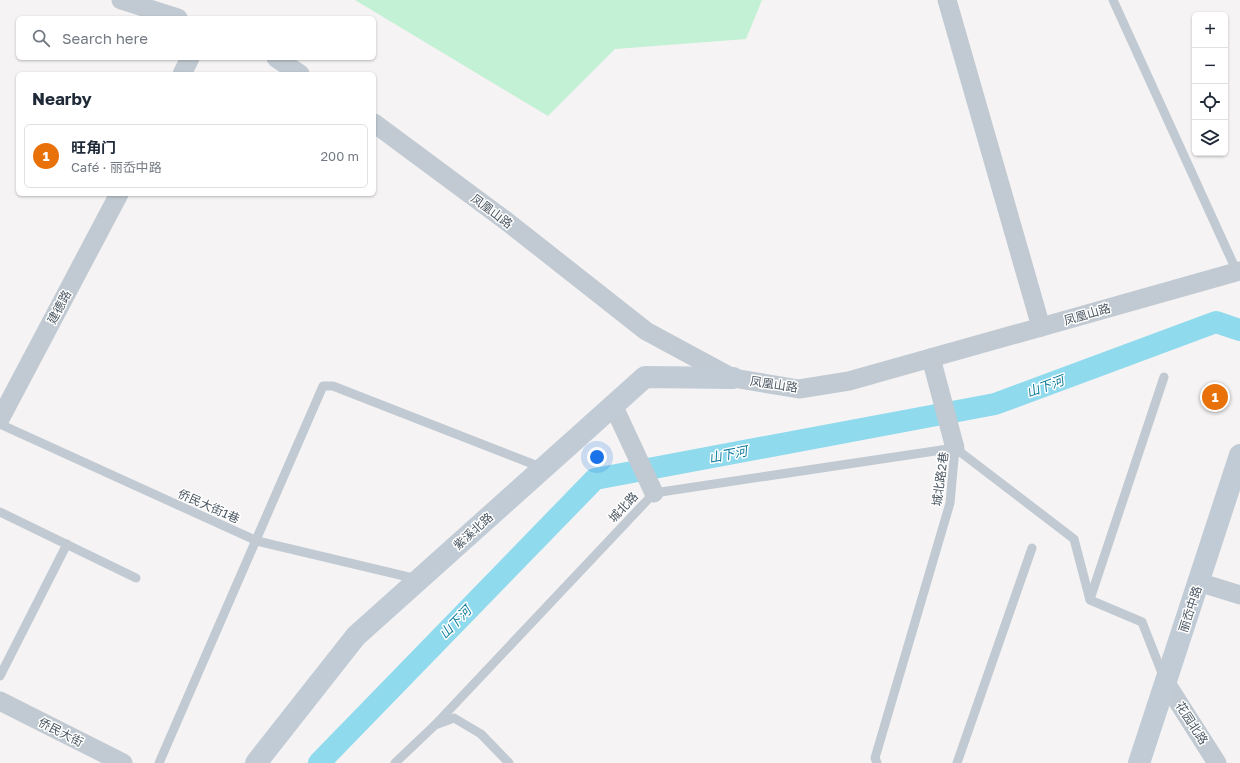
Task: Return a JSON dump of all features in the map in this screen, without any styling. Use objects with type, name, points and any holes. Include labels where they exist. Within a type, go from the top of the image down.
[{"type":"street","points":[[121,0],[172,16]]},
{"type":"street","points":[[947,0],[1041,327]]},
{"type":"street","points":[[183,72],[189,60]]},
{"type":"street","points":[[279,60],[297,72]]},
{"type":"street","name":"凤凰山路","points":[[376,124],[505,220],[646,331],[733,378],[799,389],[849,381],[1239,271]]},
{"type":"street","name":"建德路","points":[[0,419],[118,196]]},
{"type":"street","points":[[931,358],[955,448]]},
{"type":"street","name":"紫溪北路","points":[[256,763],[356,636],[645,377],[733,378]]},
{"type":"street","points":[[613,405],[654,493]]},
{"type":"street","name":"丽岙中路","points":[[1139,763],[1240,455]]},
{"type":"street","points":[[1198,582],[1240,595]]},
{"type":"street","name":"花园北路","points":[[1166,683],[1217,763]]},
{"type":"street","name":"侨民大街","points":[[0,701],[123,763]]},
{"type":"lane","points":[[1113,0],[1239,271]]},
{"type":"lane","points":[[1164,377],[1090,600],[1142,622],[1166,683]]},
{"type":"lane","points":[[159,763],[257,541],[323,386],[333,386],[543,468]]},
{"type":"lane","name":"侨民大街1巷","points":[[0,424],[257,541],[419,579]]},
{"type":"lane","name":"城北路","points":[[395,763],[435,725],[654,493],[955,448]]},
{"type":"lane","name":"城北路2巷","points":[[955,448],[1074,538],[1090,600]]},
{"type":"lane","name":"城北路2巷","points":[[877,763],[875,758],[950,503],[955,448]]},
{"type":"lane","points":[[0,512],[136,578]]},
{"type":"lane","points":[[0,676],[66,544]]},
{"type":"lane","points":[[957,763],[1032,548]]},
{"type":"lane","name":"城北路","points":[[435,725],[454,718],[481,734],[509,763]]},
{"type":"green space","points":[[355,0],[762,0],[746,39],[615,49],[548,116]]},
{"type":"waterway","name":"山下河","points":[[319,763],[595,479],[995,404],[1216,322],[1240,330]]},
{"type":"place","name":"旺角门","points":[[1215,397]]}]
